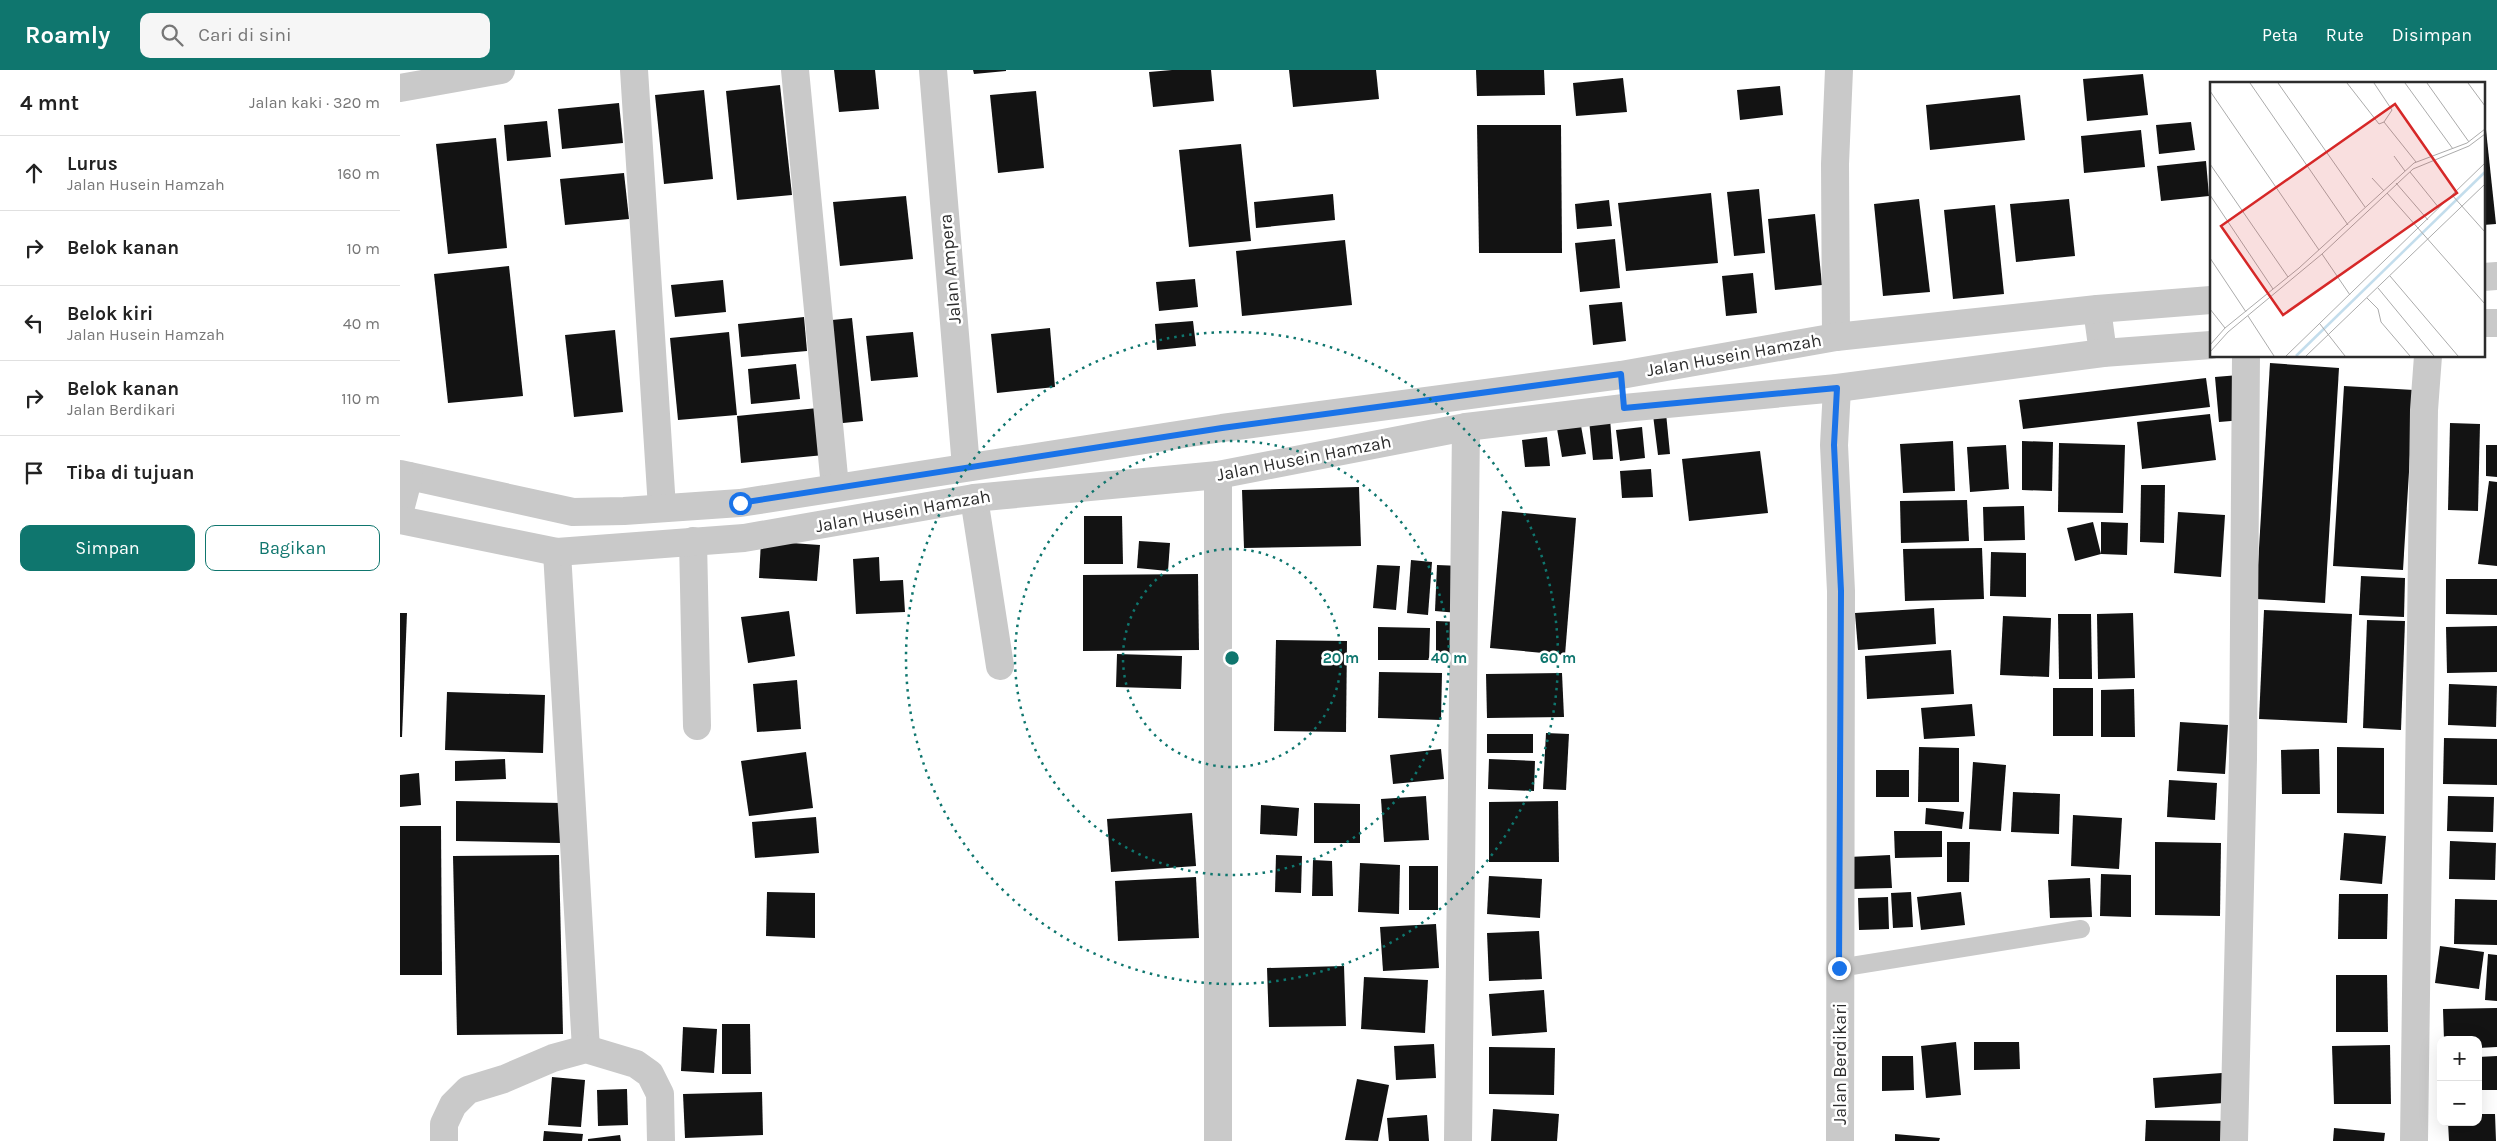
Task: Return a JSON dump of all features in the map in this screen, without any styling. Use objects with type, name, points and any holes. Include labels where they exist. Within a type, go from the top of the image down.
[{"type":"street","points":[[400,88],[454,74],[501,70]]},
{"type":"street","points":[[634,70],[662,508]]},
{"type":"street","points":[[795,70],[834,487]]},
{"type":"street","name":"Jalan Ampera","points":[[933,70],[966,467]]},
{"type":"street","points":[[1836,336],[1835,164],[1839,70]]},
{"type":"street","points":[[2484,277],[2497,276]]},
{"type":"street","name":"Jalan Husein Hamzah","points":[[404,475],[573,512],[740,503],[1222,428],[1621,374],[1836,336],[2097,309],[2210,300]]},
{"type":"street","points":[[2097,309],[2103,353]]},
{"type":"street","points":[[2484,324],[2497,322]]},
{"type":"street","name":"Jalan Husein Hamzah","points":[[400,520],[557,552],[744,538],[974,498],[1218,475],[1466,427],[1624,408],[1837,388],[2103,353],[2210,345]]},
{"type":"street","points":[[2234,1141],[2243,760],[2246,358]]},
{"type":"street","points":[[2414,1141],[2424,410],[2428,358]]},
{"type":"street","points":[[1621,374],[1624,408]]},
{"type":"street","name":"Jalan Berdikari","points":[[1837,388],[1834,445],[1841,591],[1840,1141]]},
{"type":"street","points":[[1458,1141],[1466,427]]},
{"type":"street","points":[[400,510],[404,475]]},
{"type":"street","points":[[1218,475],[1218,1141]]},
{"type":"street","points":[[974,498],[1000,666]]},
{"type":"street","points":[[693,541],[697,726]]},
{"type":"street","points":[[557,552],[586,1049]]},
{"type":"street","points":[[444,1141],[444,1124],[453,1105],[468,1090],[504,1079],[553,1058],[586,1049],[636,1064],[650,1074],[660,1094],[660,1141]]},
{"type":"lane","points":[[1839,968],[2081,929]]},
{"type":"building","points":[[834,70],[875,70],[879,109],[839,112]]},
{"type":"building","points":[[973,70],[1006,70],[1006,71],[974,74]]},
{"type":"building","points":[[1211,70],[1214,101],[1153,107],[1149,72]]},
{"type":"building","points":[[1289,70],[1376,70],[1379,99],[1293,107]]},
{"type":"building","points":[[1476,70],[1544,70],[1545,95],[1477,96]]},
{"type":"building","points":[[2143,74],[2148,115],[2087,121],[2083,79]]},
{"type":"building","points":[[1623,78],[1627,112],[1576,116],[1573,83]]},
{"type":"building","points":[[780,85],[792,195],[737,200],[726,91]]},
{"type":"building","points":[[1780,86],[1783,115],[1740,120],[1737,90]]},
{"type":"building","points":[[704,90],[713,179],[664,184],[655,95]]},
{"type":"building","points":[[1036,91],[1044,168],[998,173],[990,95]]},
{"type":"building","points":[[2020,95],[2025,140],[1930,150],[1926,105]]},
{"type":"building","points":[[619,103],[623,143],[562,149],[558,109]]},
{"type":"building","points":[[547,121],[551,157],[507,161],[504,125]]},
{"type":"building","points":[[2191,122],[2195,150],[2159,154],[2156,125]]},
{"type":"building","points":[[1477,125],[1561,125],[1562,253],[1479,253]]},
{"type":"building","points":[[2141,130],[2145,167],[2084,173],[2081,136]]},
{"type":"building","points":[[2486,130],[2496,224],[2484,225],[2484,131]]},
{"type":"building","points":[[496,138],[507,248],[448,254],[436,144]]},
{"type":"building","points":[[1241,144],[1251,241],[1189,247],[1179,150]]},
{"type":"building","points":[[2206,161],[2209,196],[2161,201],[2157,166]]},
{"type":"building","points":[[624,173],[629,219],[565,225],[560,179]]},
{"type":"building","points":[[1759,189],[1765,253],[1734,256],[1727,192]]},
{"type":"building","points":[[1711,193],[1718,263],[1626,271],[1618,203]]},
{"type":"building","points":[[1333,194],[1335,220],[1256,228],[1254,202]]},
{"type":"building","points":[[906,196],[913,259],[840,266],[833,202]]},
{"type":"building","points":[[1919,199],[1930,292],[1883,296],[1874,204]]},
{"type":"building","points":[[2069,199],[2075,256],[2016,262],[2010,204]]},
{"type":"building","points":[[1609,200],[1612,226],[1577,229],[1575,204]]},
{"type":"building","points":[[1995,205],[2004,294],[1953,299],[1944,210]]},
{"type":"building","points":[[1815,214],[1822,285],[1775,290],[1768,219]]},
{"type":"building","points":[[1615,239],[1620,288],[1580,292],[1575,243]]},
{"type":"building","points":[[1345,240],[1352,305],[1242,316],[1236,251]]},
{"type":"building","points":[[509,266],[523,396],[448,403],[434,274]]},
{"type":"building","points":[[1753,273],[1757,313],[1726,316],[1722,276]]},
{"type":"building","points":[[1195,279],[1198,307],[1159,311],[1156,282]]},
{"type":"building","points":[[723,280],[726,312],[675,317],[671,285]]},
{"type":"building","points":[[1622,302],[1626,341],[1593,345],[1589,305]]},
{"type":"building","points":[[804,317],[807,351],[741,357],[738,324]]},
{"type":"building","points":[[852,318],[863,421],[833,424],[822,321]]},
{"type":"building","points":[[1193,321],[1196,346],[1157,350],[1155,324]]},
{"type":"building","points":[[1050,328],[1055,387],[997,393],[991,334]]},
{"type":"building","points":[[615,330],[623,412],[574,417],[565,335]]},
{"type":"building","points":[[729,332],[737,415],[678,420],[670,338]]},
{"type":"building","points":[[913,332],[918,377],[871,381],[866,336]]},
{"type":"building","points":[[2270,363],[2339,368],[2325,603],[2256,599]]},
{"type":"building","points":[[796,364],[800,399],[751,404],[748,369]]},
{"type":"building","points":[[2239,375],[2243,420],[2219,422],[2215,377]]},
{"type":"building","points":[[2206,378],[2210,407],[2023,429],[2019,400]]},
{"type":"building","points":[[2344,386],[2414,390],[2403,570],[2333,566]]},
{"type":"building","points":[[818,408],[824,455],[741,463],[737,416]]},
{"type":"building","points":[[1666,413],[1670,454],[1658,455],[1653,415]]},
{"type":"building","points":[[2210,414],[2216,460],[2142,469],[2137,422]]},
{"type":"building","points":[[1610,418],[1613,459],[1593,460],[1589,420]]},
{"type":"building","points":[[1580,420],[1586,454],[1562,457],[1556,423]]},
{"type":"building","points":[[2450,423],[2480,424],[2478,511],[2448,510]]},
{"type":"building","points":[[1642,427],[1645,458],[1620,461],[1616,430]]},
{"type":"building","points":[[1547,437],[1550,466],[1525,467],[1522,440]]},
{"type":"building","points":[[1953,441],[1955,491],[1903,493],[1900,444]]},
{"type":"building","points":[[2022,441],[2053,442],[2052,491],[2022,490]]},
{"type":"building","points":[[2059,443],[2125,445],[2123,513],[2058,512]]},
{"type":"building","points":[[2006,445],[2009,489],[1970,492],[1967,447]]},
{"type":"building","points":[[2486,445],[2497,445],[2497,477],[2486,476]]},
{"type":"building","points":[[1760,451],[1768,513],[1689,521],[1682,459]]},
{"type":"building","points":[[1651,469],[1653,497],[1622,498],[1620,471]]},
{"type":"building","points":[[2489,481],[2497,482],[2497,566],[2478,564]]},
{"type":"building","points":[[2141,485],[2165,485],[2164,543],[2140,542]]},
{"type":"building","points":[[1359,487],[1361,546],[1244,548],[1242,490]]},
{"type":"building","points":[[1967,500],[1969,541],[1901,543],[1900,501]]},
{"type":"building","points":[[2024,506],[2025,540],[1984,541],[1983,507]]},
{"type":"building","points":[[1502,511],[1576,518],[1565,655],[1490,648]]},
{"type":"building","points":[[2178,512],[2225,515],[2221,577],[2174,573]]},
{"type":"building","points":[[1084,516],[1122,516],[1123,564],[1084,564]]},
{"type":"building","points":[[2093,522],[2101,554],[2075,561],[2067,528]]},
{"type":"building","points":[[2101,522],[2128,523],[2127,555],[2101,554]]},
{"type":"building","points":[[761,541],[820,545],[817,581],[759,578]]},
{"type":"building","points":[[1139,541],[1170,543],[1168,571],[1137,568]]},
{"type":"building","points":[[1982,548],[1984,599],[1905,601],[1903,549]]},
{"type":"building","points":[[1991,552],[2026,553],[2026,597],[1990,596]]},
{"type":"building","points":[[879,557],[880,581],[903,580],[905,612],[856,614],[853,559]]},
{"type":"building","points":[[1411,560],[1432,562],[1428,615],[1407,613]]},
{"type":"building","points":[[1377,565],[1400,566],[1396,610],[1373,608]]},
{"type":"building","points":[[1437,565],[1461,566],[1458,613],[1435,611]]},
{"type":"building","points":[[1198,574],[1199,650],[1083,651],[1083,575]]},
{"type":"building","points":[[2361,576],[2405,578],[2404,617],[2359,615]]},
{"type":"building","points":[[2446,579],[2497,579],[2497,615],[2446,614]]},
{"type":"building","points":[[1934,608],[1936,644],[1858,650],[1855,613]]},
{"type":"building","points":[[2264,610],[2352,614],[2347,723],[2259,719]]},
{"type":"building","points":[[789,611],[795,656],[748,663],[741,617]]},
{"type":"building","points":[[400,613],[407,613],[402,737],[400,737]]},
{"type":"building","points":[[2133,613],[2135,678],[2098,679],[2097,614]]},
{"type":"building","points":[[2058,614],[2091,614],[2092,679],[2059,679]]},
{"type":"building","points":[[2003,616],[2051,618],[2049,677],[2000,675]]},
{"type":"building","points":[[2367,620],[2405,621],[2401,730],[2363,728]]},
{"type":"building","points":[[1436,621],[1459,622],[1460,658],[1436,658]]},
{"type":"building","points":[[2497,626],[2497,672],[2447,673],[2446,627]]},
{"type":"building","points":[[1378,627],[1430,628],[1429,660],[1378,660]]},
{"type":"building","points":[[1276,640],[1347,641],[1346,732],[1274,731]]},
{"type":"building","points":[[1951,650],[1954,694],[1867,699],[1865,656]]},
{"type":"building","points":[[1117,654],[1182,656],[1181,689],[1116,687]]},
{"type":"building","points":[[1379,672],[1442,673],[1441,720],[1378,718]]},
{"type":"building","points":[[1562,673],[1564,717],[1487,718],[1486,674]]},
{"type":"building","points":[[797,680],[801,729],[757,732],[753,684]]},
{"type":"building","points":[[2449,684],[2497,686],[2496,727],[2448,725]]},
{"type":"building","points":[[2053,688],[2093,688],[2093,736],[2053,736]]},
{"type":"building","points":[[2134,689],[2135,737],[2101,737],[2101,690]]},
{"type":"building","points":[[447,692],[545,695],[543,753],[445,750]]},
{"type":"building","points":[[1972,704],[1975,736],[1924,739],[1921,708]]},
{"type":"building","points":[[2180,722],[2228,725],[2225,774],[2177,771]]},
{"type":"building","points":[[1546,733],[1569,734],[1566,790],[1543,789]]},
{"type":"building","points":[[1487,734],[1533,734],[1533,753],[1487,753]]},
{"type":"building","points":[[2444,738],[2497,739],[2497,785],[2443,784]]},
{"type":"building","points":[[1919,747],[1959,748],[1959,802],[1918,802]]},
{"type":"building","points":[[2337,747],[2384,748],[2384,814],[2337,813]]},
{"type":"building","points":[[1441,749],[1444,779],[1393,784],[1390,755]]},
{"type":"building","points":[[2319,749],[2320,794],[2282,794],[2281,750]]},
{"type":"building","points":[[806,752],[813,808],[749,816],[741,761]]},
{"type":"building","points":[[505,759],[506,779],[455,781],[455,761]]},
{"type":"building","points":[[1489,759],[1535,761],[1534,791],[1488,789]]},
{"type":"building","points":[[1973,762],[2006,765],[2001,831],[1969,829]]},
{"type":"building","points":[[1876,770],[1909,770],[1909,797],[1876,797]]},
{"type":"building","points":[[419,773],[421,805],[400,807],[400,775]]},
{"type":"building","points":[[2169,780],[2217,783],[2215,820],[2167,817]]},
{"type":"building","points":[[2013,792],[2060,794],[2059,834],[2011,832]]},
{"type":"building","points":[[1426,796],[1429,840],[1384,842],[1381,799]]},
{"type":"building","points":[[2448,796],[2494,797],[2493,832],[2447,831]]},
{"type":"building","points":[[456,801],[561,803],[560,843],[456,841]]},
{"type":"building","points":[[1558,801],[1559,862],[1489,862],[1489,802]]},
{"type":"building","points":[[1314,803],[1360,804],[1360,843],[1314,843]]},
{"type":"building","points":[[1261,805],[1299,808],[1297,836],[1260,834]]},
{"type":"building","points":[[1926,808],[1964,812],[1962,829],[1925,824]]},
{"type":"building","points":[[1192,813],[1196,866],[1111,872],[1107,819]]},
{"type":"building","points":[[2073,815],[2122,818],[2119,869],[2071,866]]},
{"type":"building","points":[[816,817],[819,853],[755,858],[752,822]]},
{"type":"building","points":[[400,826],[441,826],[442,975],[400,975]]},
{"type":"building","points":[[1894,831],[1942,831],[1942,857],[1895,858]]},
{"type":"building","points":[[2344,833],[2386,836],[2382,884],[2340,880]]},
{"type":"building","points":[[2450,841],[2496,843],[2495,880],[2449,879]]},
{"type":"building","points":[[1947,842],[1970,842],[1969,882],[1947,882]]},
{"type":"building","points":[[2155,842],[2221,843],[2220,916],[2155,915]]},
{"type":"building","points":[[559,855],[563,1034],[457,1035],[453,856]]},
{"type":"building","points":[[1276,855],[1302,856],[1301,893],[1275,892]]},
{"type":"building","points":[[1890,855],[1892,888],[1851,889],[1849,857]]},
{"type":"building","points":[[1313,860],[1332,861],[1333,896],[1312,896]]},
{"type":"building","points":[[1360,863],[1400,865],[1399,914],[1358,912]]},
{"type":"building","points":[[1409,866],[1438,866],[1438,910],[1409,910]]},
{"type":"building","points":[[2101,874],[2131,875],[2131,917],[2100,916]]},
{"type":"building","points":[[1489,876],[1542,879],[1540,918],[1487,914]]},
{"type":"building","points":[[1196,877],[1199,938],[1118,941],[1115,881]]},
{"type":"building","points":[[2090,878],[2092,917],[2050,918],[2048,880]]},
{"type":"building","points":[[767,892],[815,893],[815,938],[766,936]]},
{"type":"building","points":[[1911,892],[1913,927],[1893,928],[1891,893]]},
{"type":"building","points":[[1961,892],[1965,925],[1921,930],[1917,897]]},
{"type":"building","points":[[2339,894],[2388,894],[2387,939],[2338,939]]},
{"type":"building","points":[[1888,897],[1889,929],[1859,930],[1858,898]]},
{"type":"building","points":[[2455,899],[2497,900],[2497,945],[2454,944]]},
{"type":"building","points":[[1436,924],[1439,968],[1383,971],[1380,927]]},
{"type":"building","points":[[1539,931],[1542,979],[1489,981],[1487,933]]},
{"type":"building","points":[[2440,946],[2484,952],[2479,989],[2435,983]]},
{"type":"building","points":[[2488,954],[2497,955],[2497,1001],[2485,1000]]},
{"type":"building","points":[[1344,966],[1346,1026],[1269,1027],[1267,968]]},
{"type":"building","points":[[2336,975],[2387,975],[2388,1032],[2336,1032]]},
{"type":"building","points":[[1364,977],[1428,980],[1425,1033],[1361,1029]]},
{"type":"building","points":[[1544,990],[1547,1032],[1492,1036],[1489,994]]},
{"type":"building","points":[[2497,1008],[2497,1047],[2482,1048],[2482,1036],[2444,1036],[2443,1009]]},
{"type":"building","points":[[722,1024],[750,1024],[751,1074],[722,1074]]},
{"type":"building","points":[[683,1027],[717,1029],[714,1073],[681,1071]]},
{"type":"building","points":[[1956,1042],[1961,1095],[1926,1098],[1921,1046]]},
{"type":"building","points":[[1974,1042],[2019,1042],[2020,1069],[1974,1070]]},
{"type":"building","points":[[1434,1044],[1436,1078],[1396,1080],[1394,1046]]},
{"type":"building","points":[[2390,1045],[2391,1104],[2334,1104],[2332,1046]]},
{"type":"building","points":[[1489,1047],[1555,1048],[1554,1095],[1489,1094]]},
{"type":"building","points":[[1882,1056],[1913,1056],[1914,1090],[1882,1091]]},
{"type":"building","points":[[2497,1056],[2497,1090],[2482,1090],[2482,1057]]},
{"type":"building","points":[[2222,1073],[2224,1103],[2155,1108],[2153,1078]]},
{"type":"building","points":[[552,1077],[585,1080],[581,1127],[548,1125]]},
{"type":"building","points":[[1357,1079],[1389,1085],[1378,1141],[1345,1140]]},
{"type":"building","points":[[627,1089],[628,1125],[598,1126],[597,1090]]},
{"type":"building","points":[[762,1092],[763,1135],[685,1138],[683,1094]]},
{"type":"building","points":[[1493,1109],[1559,1114],[1557,1141],[1491,1141]]},
{"type":"building","points":[[2482,1114],[2495,1114],[2496,1141],[2449,1141],[2448,1126],[2482,1126]]},
{"type":"building","points":[[1427,1115],[1429,1141],[1389,1141],[1387,1118]]},
{"type":"building","points":[[2146,1120],[2231,1121],[2231,1141],[2145,1141]]},
{"type":"building","points":[[2334,1128],[2385,1133],[2384,1141],[2333,1141]]},
{"type":"building","points":[[544,1131],[583,1134],[582,1141],[543,1141]]},
{"type":"building","points":[[1895,1134],[1940,1138],[1939,1141],[1895,1141]]},
{"type":"building","points":[[620,1135],[621,1141],[588,1141],[588,1139]]},
{"type":"route","points":[[740,503],[1222,428],[1621,374],[1624,408],[1837,388],[1834,445],[1841,591],[1839,968]]}]
